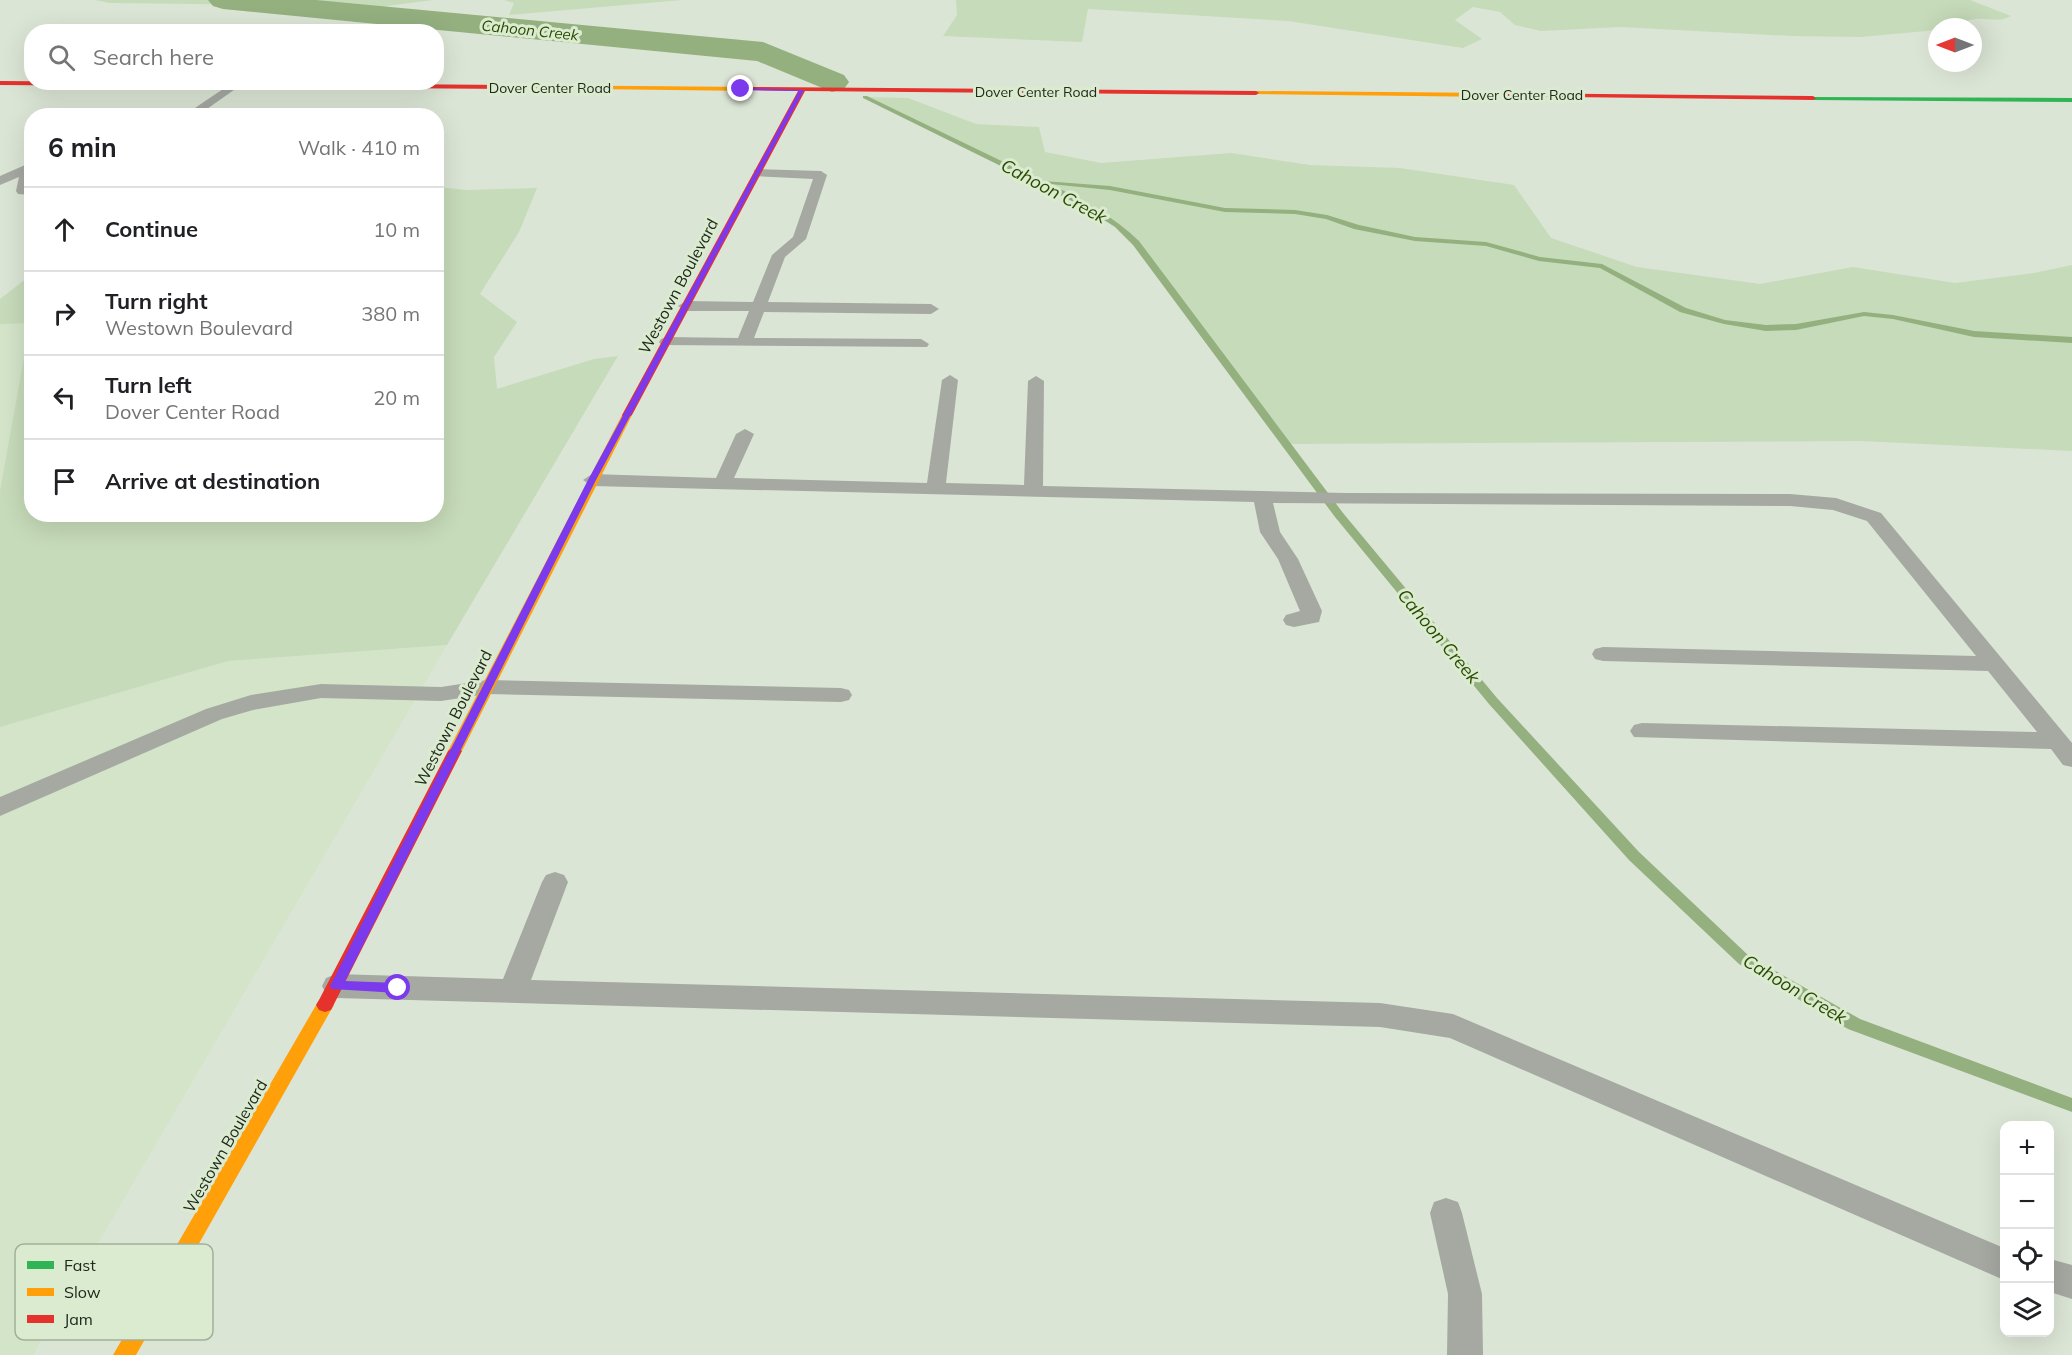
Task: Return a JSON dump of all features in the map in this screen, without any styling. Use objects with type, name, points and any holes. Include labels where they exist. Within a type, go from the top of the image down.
[{"type":"street","name":"Dover Center Road","points":[[0,83],[24,83]]},
{"type":"street","name":"Dover Center Road","points":[[444,87],[2072,100]]},
{"type":"street","name":"Westown Boulevard","points":[[188,1244],[336,986],[592,480],[802,90]]},
{"type":"street","name":"Westown Boulevard","points":[[124,1355],[133,1340]]},
{"type":"lane","points":[[201,108],[229,90]]},
{"type":"lane","points":[[0,181],[24,169]]},
{"type":"lane","points":[[744,343],[778,255],[799,238],[821,175],[758,173]]},
{"type":"lane","points":[[686,306],[931,309]]},
{"type":"lane","points":[[667,342],[921,344]]},
{"type":"lane","points":[[936,489],[950,381]]},
{"type":"lane","points":[[1032,491],[1036,381]]},
{"type":"lane","points":[[722,484],[745,434]]},
{"type":"lane","points":[[592,480],[1290,498],[1790,500],[1836,504],[1874,517],[2065,750]]},
{"type":"lane","points":[[1262,497],[1270,532],[1287,559],[1311,611],[1311,616],[1294,620]]},
{"type":"lane","points":[[1603,654],[1994,664]]},
{"type":"lane","points":[[0,807],[214,714],[251,703],[321,691],[441,694],[487,687],[841,695]]},
{"type":"lane","points":[[1642,731],[2065,750]]},
{"type":"lane","points":[[512,991],[555,882]]},
{"type":"lane","points":[[336,986],[1368,1014],[1453,1026],[2000,1262]]},
{"type":"lane","points":[[1446,1213],[1465,1294],[1465,1355]]},
{"type":"lane","points":[[2054,1277],[2072,1282]]},
{"type":"shaded area","points":[[95,0],[433,0],[387,6],[376,15],[282,5],[109,3]]},
{"type":"shaded area","points":[[504,0],[682,0],[509,15],[514,3]]},
{"type":"shaded area","points":[[956,0],[1970,0],[2011,16],[1998,20],[1928,18],[1928,31],[1861,37],[1791,36],[1621,27],[1541,31],[1515,25],[1500,12],[1473,7],[1455,20],[1482,39],[1463,48],[1288,21],[1088,9],[1082,42],[943,36],[957,15]]},
{"type":"shaded area","points":[[865,97],[908,98],[976,124],[1039,127],[1045,152],[1101,163],[1231,153],[1310,165],[1400,168],[1514,185],[1551,238],[1637,267],[1760,284],[1853,267],[1955,283],[2034,273],[2072,265],[2072,451],[1860,441],[1286,444],[1136,243],[1118,225],[1085,204]]},
{"type":"shaded area","points":[[444,188],[467,190],[537,188],[519,232],[480,294],[517,322],[494,357],[497,389],[594,359],[618,356],[447,645],[228,661],[0,727],[0,491],[24,357],[24,522],[444,522]]},
{"type":"shaded area","points":[[24,280],[24,323],[0,324],[0,299]]},
{"type":"shaded area","points":[[24,322],[24,356],[0,491],[0,324]]},
{"type":"shaded area","points":[[447,645],[98,1244],[15,1244],[15,1340],[42,1340],[33,1355],[0,1355],[0,727],[228,661]]},
{"type":"waterway","name":"Cahoon Creek","points":[[223,0],[763,52],[832,82]]},
{"type":"waterway","points":[[282,5],[305,0]]},
{"type":"waterway","name":"Cahoon Creek","points":[[865,97],[1085,204],[1118,225],[1136,243],[1339,515],[1493,701],[1634,856],[1744,960],[1854,1024],[2072,1105]]},
{"type":"waterway","points":[[1046,182],[1110,188],[1225,210],[1295,212],[1327,217],[1357,227],[1415,239],[1486,244],[1539,259],[1602,266],[1683,310],[1724,322],[1766,328],[1796,327],[1864,314],[1893,317],[1974,334],[2072,340]]},
{"type":"traffic: fast","points":[[1813,98],[2072,100]]},
{"type":"traffic: slow","points":[[514,87],[752,89]]},
{"type":"traffic: slow","points":[[1256,93],[1496,95]]},
{"type":"traffic: slow","points":[[455,751],[627,415]]},
{"type":"traffic: slow","points":[[188,1244],[325,1005]]},
{"type":"traffic: slow","points":[[124,1355],[133,1340]]},
{"type":"traffic: jam","points":[[0,83],[24,83]]},
{"type":"traffic: jam","points":[[444,86],[514,87]]},
{"type":"traffic: jam","points":[[752,89],[1256,93]]},
{"type":"traffic: jam","points":[[627,415],[802,90]]},
{"type":"traffic: jam","points":[[1496,95],[1813,98]]},
{"type":"traffic: jam","points":[[325,1005],[455,751]]},
{"type":"route","points":[[398,988],[336,986],[592,480],[802,90],[741,89]]}]
